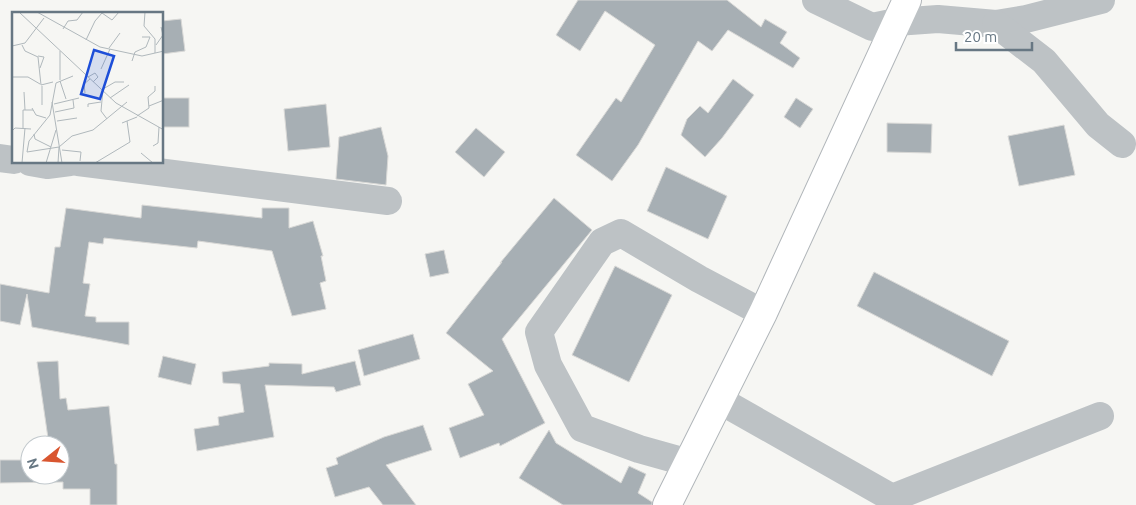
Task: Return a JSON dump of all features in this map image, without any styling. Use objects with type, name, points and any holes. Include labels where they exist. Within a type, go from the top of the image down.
[{"type":"main road","points":[[667,505],[721,401],[763,313],[902,11]]},
{"type":"street","points":[[816,0],[872,27],[902,11],[938,19],[996,24],[1026,19],[1101,0]]},
{"type":"street","points":[[996,24],[1044,61],[1098,125],[1122,144]]},
{"type":"street","points":[[41,164],[55,164]]},
{"type":"street","points":[[94,164],[388,201]]},
{"type":"street","points":[[689,463],[639,449],[582,428],[548,365],[539,332],[602,242],[621,233],[699,279],[763,313]]},
{"type":"street","points":[[721,401],[892,498],[1100,416]]},
{"type":"building","points":[[578,0],[727,0],[761,27],[765,19],[787,32],[780,43],[800,58],[793,68],[728,30],[712,51],[698,41],[638,145],[612,181],[576,155],[616,98],[621,102],[655,45],[605,11],[580,51],[556,35]]},
{"type":"building","points":[[181,19],[185,51],[164,54],[164,21]]},
{"type":"building","points":[[733,79],[754,95],[722,138],[705,157],[681,135],[687,119],[700,106],[708,113]]},
{"type":"building","points":[[164,98],[189,98],[189,127],[164,127]]},
{"type":"building","points":[[796,98],[813,109],[800,128],[784,117]]},
{"type":"building","points":[[326,104],[330,147],[288,151],[284,109]]},
{"type":"building","points":[[887,123],[932,124],[931,153],[887,152]]},
{"type":"building","points":[[1064,125],[1075,175],[1019,186],[1008,136]]},
{"type":"building","points":[[381,127],[388,156],[386,185],[336,179],[339,137]]},
{"type":"building","points":[[476,128],[505,152],[484,177],[455,152]]},
{"type":"building","points":[[666,167],[727,196],[708,239],[647,211]]},
{"type":"building","points":[[554,198],[592,230],[502,339],[545,423],[500,446],[499,443],[460,458],[449,428],[484,415],[468,384],[493,371],[446,333],[502,262],[500,263]]},
{"type":"building","points":[[142,205],[262,218],[262,208],[289,208],[289,228],[313,221],[323,256],[321,256],[326,281],[320,283],[326,309],[292,316],[272,251],[198,241],[197,248],[104,238],[103,244],[89,242],[83,283],[90,284],[85,316],[96,317],[96,322],[129,322],[129,345],[32,327],[27,294],[20,325],[0,321],[0,284],[49,293],[55,247],[60,247],[66,208],[141,218]]},
{"type":"building","points":[[444,250],[449,273],[430,277],[425,254]]},
{"type":"building","points":[[615,266],[672,295],[629,382],[572,355]]},
{"type":"building","points":[[874,272],[1009,341],[992,376],[857,306]]},
{"type":"building","points":[[413,334],[420,359],[364,376],[358,350]]},
{"type":"building","points":[[163,356],[196,364],[191,385],[158,377]]},
{"type":"building","points":[[58,361],[60,399],[66,398],[68,410],[109,406],[115,464],[117,464],[117,505],[90,505],[90,489],[63,489],[63,485],[70,485],[70,435],[48,435],[37,362]]},
{"type":"building","points":[[355,361],[361,385],[336,392],[334,387],[265,385],[274,437],[197,451],[194,429],[219,425],[218,417],[244,412],[240,384],[223,383],[222,372],[269,366],[269,363],[302,364],[302,374]]},
{"type":"building","points":[[423,425],[432,450],[386,465],[416,505],[383,505],[369,487],[335,497],[326,468],[338,464],[336,458],[384,437]]},
{"type":"building","points":[[549,430],[556,443],[621,483],[629,466],[646,474],[638,493],[652,502],[652,505],[563,505],[519,478]]},
{"type":"building","points":[[0,460],[20,460],[20,483],[0,483]]}]
